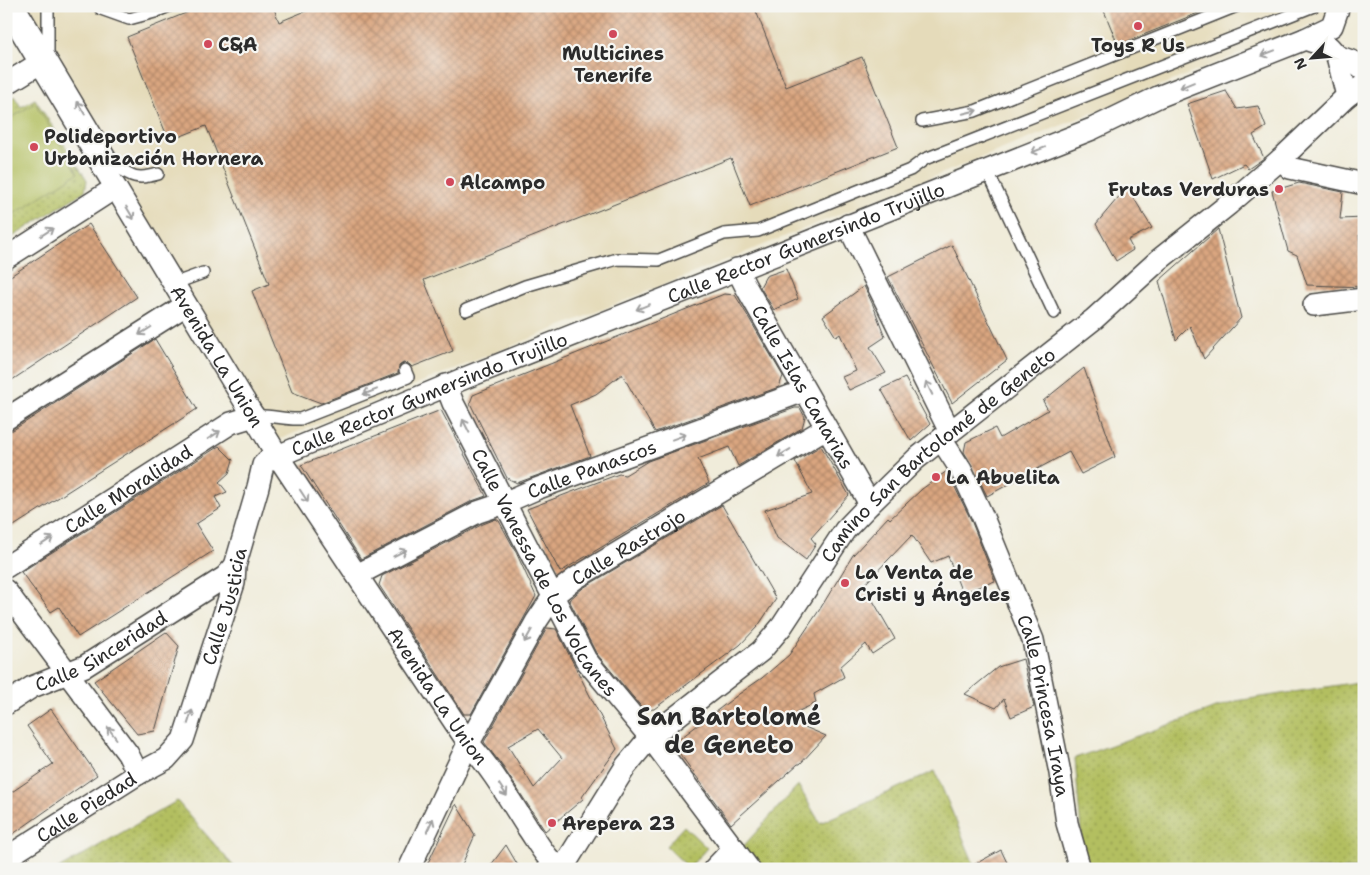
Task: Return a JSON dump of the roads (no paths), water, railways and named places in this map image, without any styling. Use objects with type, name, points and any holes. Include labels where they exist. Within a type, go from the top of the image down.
[{"type":"street","name":"Avenida La Union","points":[[6,6],[44,58],[122,182],[173,284],[255,418],[270,460],[290,475],[469,744],[482,759],[554,865],[561,869]]},
{"type":"street","name":"Calle Rector Gumersindo Trujillo","points":[[270,460],[446,385],[848,224],[1092,129],[1158,97],[1304,39],[1336,16]]},
{"type":"street","points":[[1304,39],[1328,47],[1337,56],[1355,90]]},
{"type":"street","points":[[1337,56],[1354,62],[1364,70]]},
{"type":"street","points":[[6,84],[44,58]]},
{"type":"street","name":"Camino San Bartolomé de Geneto","points":[[561,869],[626,766],[650,737],[761,651],[782,626],[845,530],[870,504],[916,459],[1094,319],[1160,259],[1229,204],[1281,159],[1355,90]]},
{"type":"street","points":[[1281,159],[1290,168],[1364,184]]},
{"type":"street","points":[[6,258],[122,182]]},
{"type":"street","name":"Calle Princesa Iraya","points":[[848,224],[982,515],[1033,640],[1060,773],[1067,822],[1080,869]]},
{"type":"street","name":"Calle Islas Canarias","points":[[737,270],[804,391],[870,504]]},
{"type":"street","points":[[1314,305],[1364,299]]},
{"type":"street","points":[[6,419],[186,305]]},
{"type":"street","name":"Calle Vanessa de Los Volcanes","points":[[446,385],[453,403],[586,660],[650,737],[749,869]]},
{"type":"street","name":"Calle Panascos","points":[[356,575],[478,512],[804,391]]},
{"type":"street","name":"Calle Moralidad","points":[[6,567],[231,423],[255,418]]},
{"type":"street","name":"Calle Rastrojo","points":[[409,869],[486,709],[536,622],[554,595],[576,578],[826,428]]},
{"type":"street","name":"Calle Justicia","points":[[166,759],[183,740],[234,584],[235,566],[258,487],[270,460]]},
{"type":"street","points":[[258,487],[269,476],[282,473],[290,475]]},
{"type":"street","name":"Calle Sinceridad","points":[[6,704],[32,687],[85,666],[225,577],[235,566]]},
{"type":"street","points":[[6,591],[128,754],[138,774]]},
{"type":"street","points":[[195,596],[203,600],[213,612],[218,634]]},
{"type":"street","name":"Calle Piedad","points":[[6,858],[138,774],[166,759]]},
{"type":"street","points":[[714,869],[734,848]]},
{"type":"lane","points":[[20,6],[44,58]]},
{"type":"lane","points":[[44,58],[48,6]]},
{"type":"lane","points":[[99,6],[101,9],[129,19],[169,6]]},
{"type":"lane","points":[[922,121],[975,111],[1238,6]]},
{"type":"lane","points":[[466,310],[525,286],[617,259],[658,260],[724,234],[758,231],[910,170],[925,159],[1314,6]]},
{"type":"lane","points":[[987,170],[1054,313]]},
{"type":"lane","points":[[122,182],[158,174]]},
{"type":"lane","points":[[173,284],[203,272]]},
{"type":"lane","points":[[255,418],[262,415],[287,420],[300,419],[408,377],[406,370]]},
{"type":"place","name":"Toys R Us","points":[[1138,26]]},
{"type":"place","name":"Multicines Tenerife","points":[[613,34]]},
{"type":"place","name":"C&A","points":[[208,44]]},
{"type":"place","name":"Polideportivo Urbanización Hornera","points":[[34,147]]},
{"type":"place","name":"Alcampo","points":[[450,182]]},
{"type":"place","name":"Frutas Verduras","points":[[1279,189]]},
{"type":"place","name":"La Abuelita","points":[[936,477]]},
{"type":"place","name":"La Venta de Cristi y Ángeles","points":[[845,583]]},
{"type":"place","name":"Arepera 23","points":[[552,823]]},
{"type":"district","name":"San Bartolomé de Geneto","points":[[729,731]]}]
